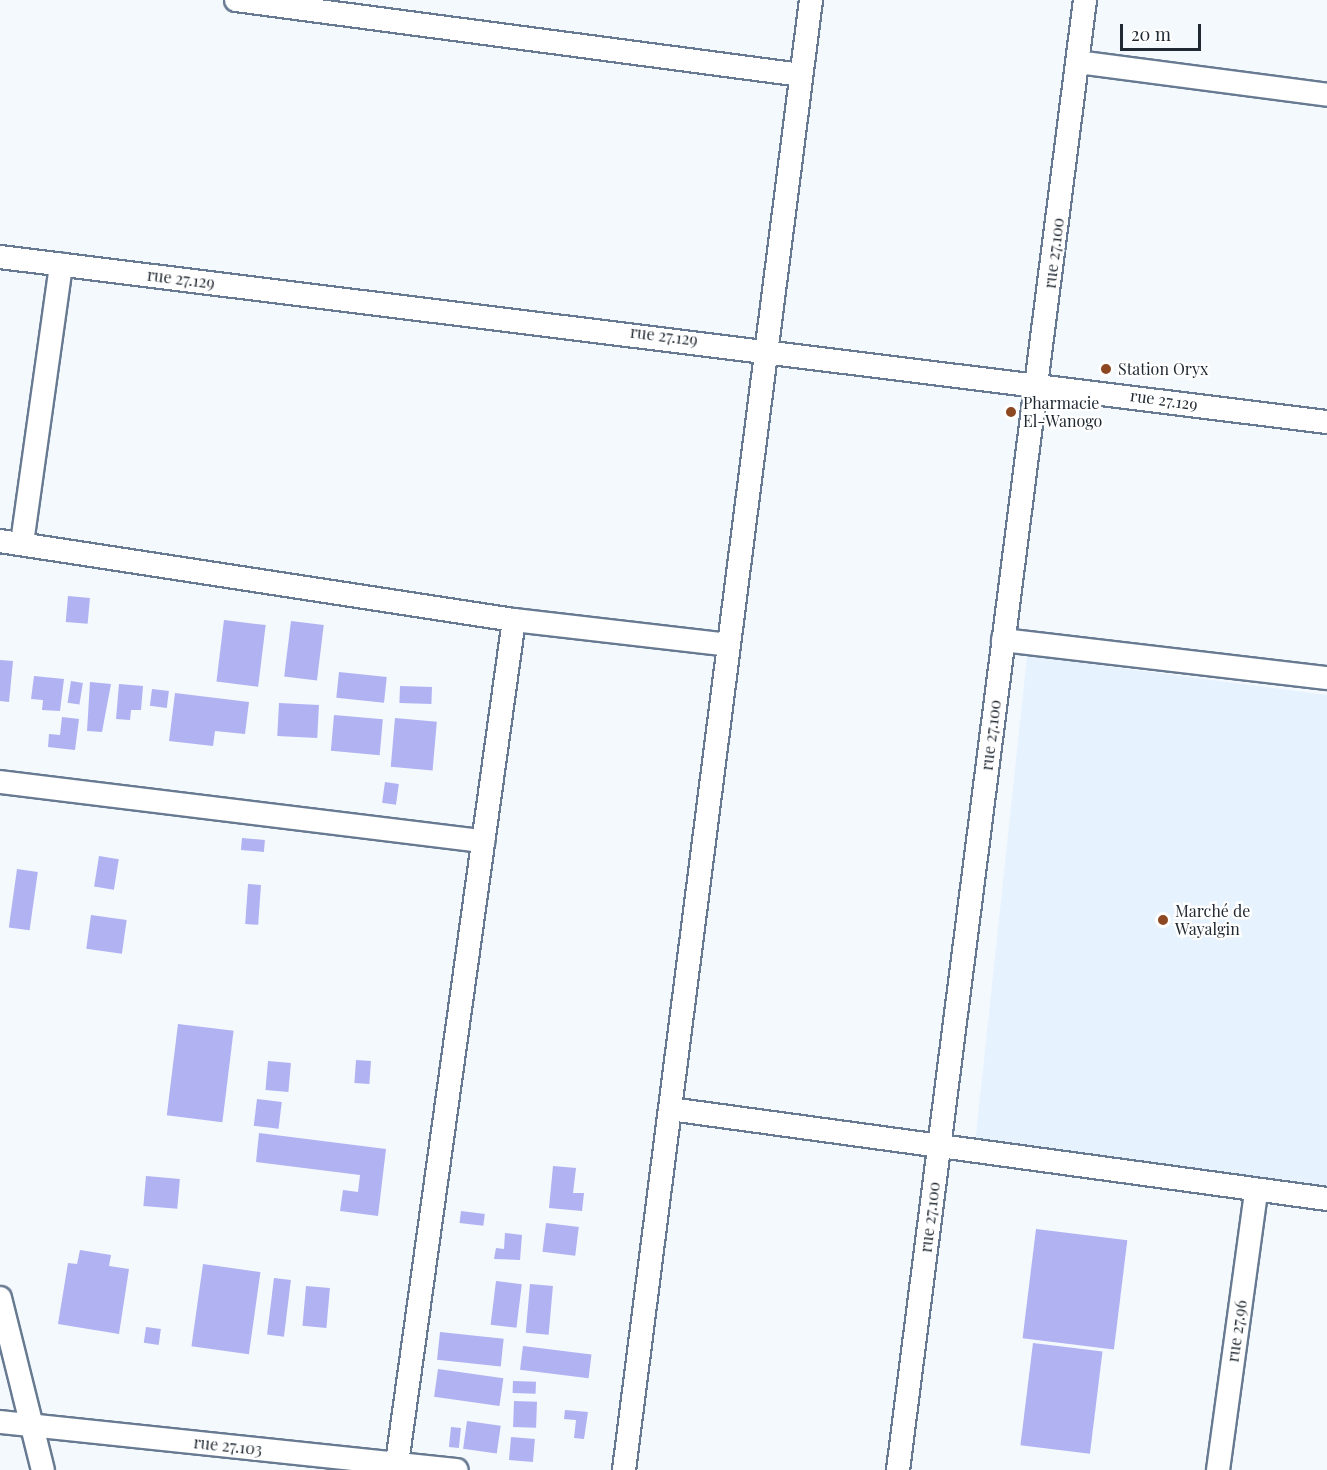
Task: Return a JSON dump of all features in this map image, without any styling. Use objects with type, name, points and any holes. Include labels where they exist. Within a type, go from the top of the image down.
[{"type":"street","points":[[236,0],[801,75]]},
{"type":"street","points":[[624,1470],[811,0]]},
{"type":"street","name":"rue 27.100","points":[[898,1470],[1003,640],[1038,384],[1085,0]]},
{"type":"street","points":[[1078,62],[1327,95]]},
{"type":"street","name":"rue 27.129","points":[[0,257],[767,348],[1327,422]]},
{"type":"street","points":[[61,265],[11,542],[514,620],[729,645]]},
{"type":"street","points":[[397,1463],[514,620]]},
{"type":"street","points":[[1003,640],[1327,678]]},
{"type":"street","points":[[0,782],[483,841]]},
{"type":"street","points":[[670,1109],[939,1148],[1327,1199]]},
{"type":"street","name":"rue 27.96","points":[[1218,1470],[1256,1191]]},
{"type":"street","points":[[0,1298],[36,1426],[43,1470]]},
{"type":"street","name":"rue 27.103","points":[[0,1422],[456,1470]]},
{"type":"shaded area","name":"Marché de Wayalgin","points":[[1027,656],[1327,695],[1327,1188],[975,1144]]},
{"type":"building","points":[[68,596],[90,598],[88,624],[66,622]]},
{"type":"building","points":[[224,620],[266,625],[258,687],[216,682]]},
{"type":"building","points":[[291,621],[324,625],[317,681],[284,677]]},
{"type":"building","points":[[0,660],[13,661],[9,702],[0,701]]},
{"type":"building","points":[[339,672],[387,677],[384,703],[336,698]]},
{"type":"building","points":[[34,676],[64,679],[60,711],[42,710],[43,700],[31,699]]},
{"type":"building","points":[[71,681],[83,683],[79,705],[68,703]]},
{"type":"building","points":[[90,682],[111,684],[102,732],[87,731]]},
{"type":"building","points":[[119,684],[143,686],[141,710],[131,710],[130,720],[116,719]]},
{"type":"building","points":[[400,686],[432,687],[431,704],[399,703]]},
{"type":"building","points":[[152,689],[169,691],[167,708],[150,706]]},
{"type":"building","points":[[175,693],[249,702],[245,734],[215,731],[213,746],[169,741]]},
{"type":"building","points":[[279,703],[319,705],[317,738],[277,736]]},
{"type":"building","points":[[334,715],[383,719],[380,755],[331,751]]},
{"type":"building","points":[[62,717],[79,719],[75,750],[48,747],[49,734],[60,735]]},
{"type":"building","points":[[395,718],[437,722],[433,770],[391,767]]},
{"type":"building","points":[[385,782],[399,784],[396,805],[382,803]]},
{"type":"building","points":[[242,838],[265,840],[264,852],[241,850]]},
{"type":"building","points":[[99,856],[119,859],[114,890],[94,887]]},
{"type":"building","points":[[17,869],[38,872],[30,930],[9,927]]},
{"type":"building","points":[[248,884],[261,885],[258,925],[245,924]]},
{"type":"building","points":[[91,915],[127,920],[122,954],[86,949]]},
{"type":"building","points":[[178,1024],[234,1031],[222,1122],[167,1115]]},
{"type":"building","points":[[356,1060],[371,1061],[369,1084],[354,1083]]},
{"type":"building","points":[[268,1061],[291,1063],[288,1092],[265,1090]]},
{"type":"building","points":[[257,1099],[282,1102],[279,1129],[254,1126]]},
{"type":"building","points":[[259,1133],[386,1149],[378,1216],[340,1211],[343,1190],[358,1192],[360,1175],[256,1162]]},
{"type":"building","points":[[553,1166],[576,1168],[573,1193],[584,1193],[582,1211],[549,1208]]},
{"type":"building","points":[[146,1176],[180,1179],[177,1209],[143,1206]]},
{"type":"building","points":[[461,1211],[485,1214],[483,1226],[460,1223]]},
{"type":"building","points":[[546,1223],[579,1227],[575,1256],[542,1252]]},
{"type":"building","points":[[1036,1229],[1127,1240],[1114,1349],[1023,1338]]},
{"type":"building","points":[[505,1233],[522,1235],[520,1260],[494,1259],[496,1248],[504,1249]]},
{"type":"building","points":[[80,1250],[111,1255],[109,1266],[129,1269],[119,1334],[58,1324],[68,1263],[77,1264]]},
{"type":"building","points":[[203,1264],[260,1272],[249,1354],[191,1346]]},
{"type":"building","points":[[274,1278],[291,1280],[284,1337],[267,1335]]},
{"type":"building","points":[[496,1281],[522,1284],[516,1328],[491,1325]]},
{"type":"building","points":[[530,1284],[553,1286],[549,1335],[526,1333]]},
{"type":"building","points":[[306,1286],[330,1288],[326,1328],[303,1326]]},
{"type":"building","points":[[146,1327],[161,1329],[159,1345],[144,1343]]},
{"type":"building","points":[[440,1332],[504,1339],[501,1367],[437,1360]]},
{"type":"building","points":[[1033,1343],[1102,1352],[1090,1454],[1020,1445]]},
{"type":"building","points":[[523,1346],[591,1354],[589,1378],[520,1370]]},
{"type":"building","points":[[438,1369],[503,1378],[499,1406],[434,1397]]},
{"type":"building","points":[[513,1381],[536,1382],[536,1394],[513,1393]]},
{"type":"building","points":[[514,1401],[537,1402],[536,1428],[513,1427]]},
{"type":"building","points":[[565,1410],[588,1412],[584,1439],[574,1438],[576,1420],[564,1419]]},
{"type":"building","points":[[467,1421],[501,1426],[497,1453],[463,1449]]},
{"type":"building","points":[[451,1427],[461,1428],[459,1448],[449,1447]]},
{"type":"building","points":[[511,1437],[535,1439],[533,1462],[509,1460]]},
{"type":"place","name":"Station Oryx","points":[[1106,369]]},
{"type":"place","name":"Pharmacie El-Wanogo","points":[[1011,412]]},
{"type":"place","name":"Marché de Wayalgin","points":[[1163,920]]}]
